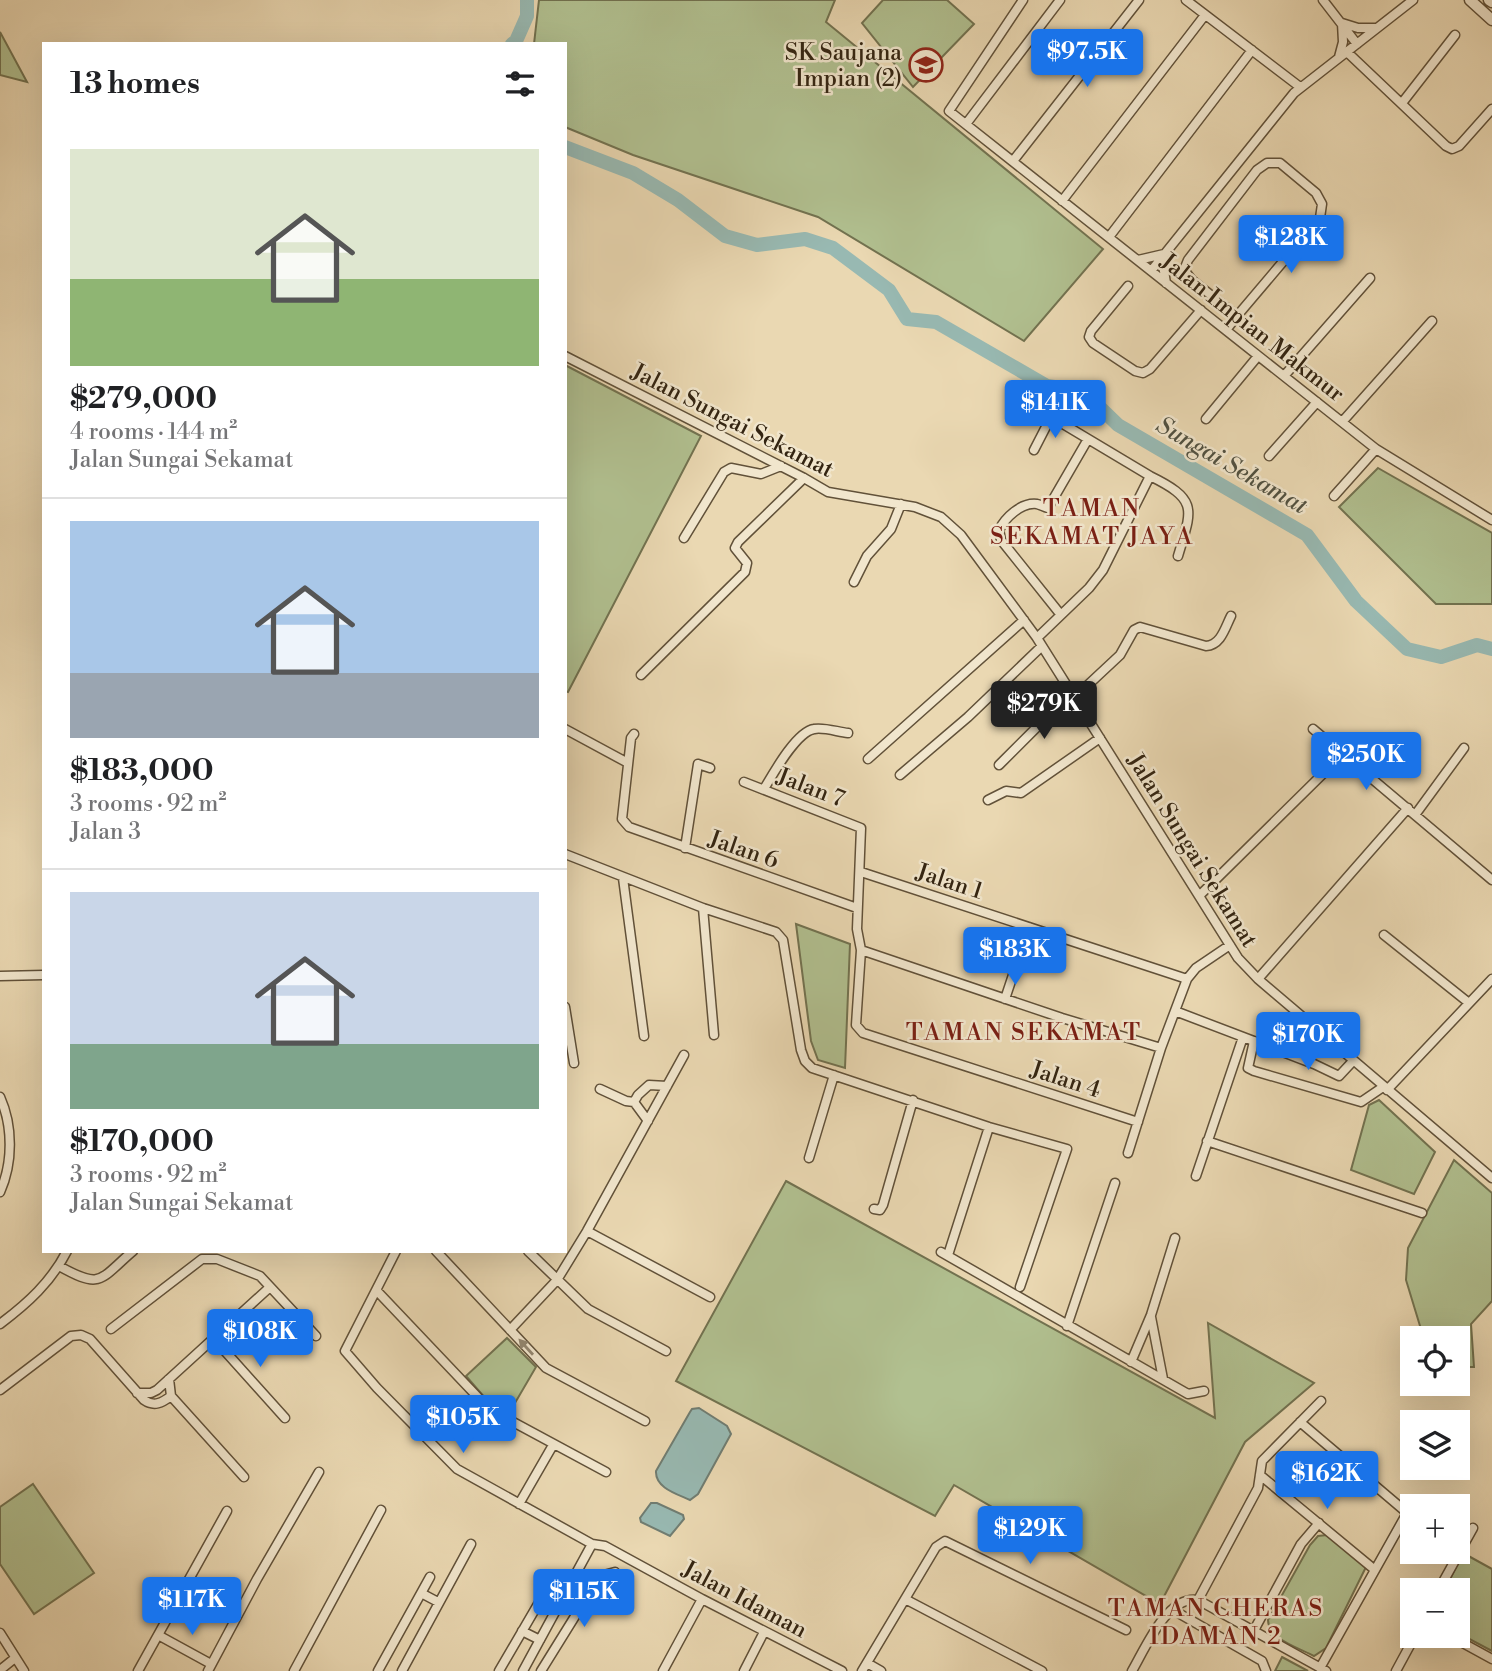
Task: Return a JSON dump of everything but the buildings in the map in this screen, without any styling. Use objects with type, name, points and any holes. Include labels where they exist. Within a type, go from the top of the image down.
[{"type":"street","name":"Jalan Impian Makmur","points":[[1023,0],[949,111],[1376,449],[1492,520]]},
{"type":"street","points":[[966,124],[1060,0]]},
{"type":"street","points":[[1013,161],[1139,0]]},
{"type":"street","points":[[1186,0],[1300,87]]},
{"type":"street","points":[[1324,0],[1357,44]]},
{"type":"street","points":[[1151,271],[1294,93],[1413,0]]},
{"type":"street","points":[[1470,0],[1492,20]]},
{"type":"street","points":[[1062,201],[1205,15]]},
{"type":"street","points":[[1342,23],[1365,29],[1377,28]]},
{"type":"street","points":[[1339,58],[1343,42],[1342,23]]},
{"type":"street","points":[[1402,103],[1455,35]]},
{"type":"street","points":[[1109,237],[1252,50]]},
{"type":"street","points":[[1347,51],[1452,149],[1459,146],[1492,109]]},
{"type":"street","points":[[1226,330],[1320,218],[1322,204],[1316,193],[1280,163],[1267,163],[1257,170],[1188,260],[1184,270],[1192,280],[1237,316]]},
{"type":"street","points":[[1138,260],[1164,254]]},
{"type":"street","points":[[1164,254],[1166,283]]},
{"type":"street","points":[[1284,376],[1370,278]]},
{"type":"street","points":[[1128,286],[1089,337],[1093,343],[1143,373],[1150,369],[1201,310]]},
{"type":"street","points":[[1342,422],[1432,321]]},
{"type":"street","points":[[1206,419],[1258,356]]},
{"type":"street","name":"Jalan Sungai Sekamat","points":[[567,357],[828,492],[915,507],[941,517],[961,535],[1039,642],[1238,958],[1258,979],[1492,1178]]},
{"type":"street","points":[[1023,400],[1180,494],[1189,509],[1189,519],[1178,556]]},
{"type":"street","points":[[1269,457],[1317,402]]},
{"type":"street","points":[[1034,450],[1051,417]]},
{"type":"street","points":[[1062,615],[998,534],[1001,525],[1018,509],[1034,504],[1048,508],[1088,439]]},
{"type":"street","points":[[1334,496],[1376,449]]},
{"type":"street","points":[[684,538],[724,472],[731,468],[761,474],[781,466]]},
{"type":"street","points":[[900,775],[968,717],[1089,589],[1103,570],[1150,476]]},
{"type":"street","points":[[641,675],[746,572],[747,563],[735,548],[738,542],[804,478]]},
{"type":"street","points":[[854,582],[867,556],[891,529],[901,505]]},
{"type":"street","points":[[999,765],[1056,708],[1075,697],[1121,655],[1134,629],[1140,627],[1206,646],[1219,641],[1231,616]]},
{"type":"street","points":[[868,759],[1024,620]]},
{"type":"street","points":[[764,789],[779,763],[807,732],[816,728],[848,733]]},
{"type":"street","points":[[1313,729],[1492,880]]},
{"type":"street","points":[[567,730],[628,763],[631,738],[634,734]]},
{"type":"street","points":[[988,800],[1006,791],[1021,793],[1100,738]]},
{"type":"street","points":[[1258,979],[1411,812],[1464,748]]},
{"type":"street","points":[[1200,895],[1343,754]]},
{"type":"street","name":"Jalan 6","points":[[628,763],[622,819],[629,827],[857,908]]},
{"type":"street","points":[[685,848],[698,764],[710,768]]},
{"type":"street","name":"Jalan 7","points":[[744,782],[861,828],[861,872]]},
{"type":"street","points":[[567,855],[703,908],[776,932],[783,940],[800,1050],[812,1068],[989,1127],[1067,1149],[1020,1287]]},
{"type":"street","points":[[861,872],[857,929],[862,950],[1004,999],[1161,1048]]},
{"type":"street","name":"Jalan 1","points":[[861,872],[1187,979]]},
{"type":"street","points":[[623,878],[644,1036]]},
{"type":"street","points":[[703,908],[714,1035]]},
{"type":"street","points":[[1004,999],[1029,927]]},
{"type":"street","points":[[1384,935],[1469,1003]]},
{"type":"street","points":[[1128,1153],[1161,1048],[1187,979],[1196,968],[1230,945]]},
{"type":"street","name":"Jalan 4","points":[[862,950],[856,1025],[863,1033],[1138,1122]]},
{"type":"street","points":[[0,976],[42,975]]},
{"type":"street","points":[[1254,1041],[1248,1068],[1361,1102],[1385,1088],[1492,979]]},
{"type":"street","points":[[1175,1011],[1339,1076],[1353,1061]]},
{"type":"street","points":[[567,1019],[574,1063]]},
{"type":"street","points":[[1196,1176],[1243,1037]]},
{"type":"street","points":[[510,1330],[557,1280],[684,1055]]},
{"type":"street","points":[[809,1158],[834,1075]]},
{"type":"street","points":[[634,1102],[649,1085],[667,1086]]},
{"type":"street","points":[[600,1089],[634,1102],[648,1121]]},
{"type":"street","points":[[0,1097],[6,1111],[9,1157],[0,1192]]},
{"type":"street","points":[[874,1209],[880,1210],[883,1205],[913,1101]]},
{"type":"street","points":[[989,1127],[944,1253],[1188,1394],[1204,1391]]},
{"type":"street","points":[[1208,1141],[1422,1213]]},
{"type":"street","points":[[1067,1326],[1115,1183]]},
{"type":"street","points":[[587,1231],[710,1297]]},
{"type":"street","points":[[1131,1362],[1151,1315],[1175,1238]]},
{"type":"street","points":[[0,1324],[39,1293],[66,1253]]},
{"type":"street","points":[[59,1266],[93,1282],[131,1253]]},
{"type":"street","points":[[395,1253],[377,1291],[489,1409],[606,1472]]},
{"type":"street","points":[[438,1253],[542,1365],[645,1421]]},
{"type":"street","points":[[530,1253],[588,1309],[666,1351]]},
{"type":"street","points":[[111,1329],[202,1259],[217,1259],[260,1276],[316,1336]]},
{"type":"street","points":[[137,1393],[158,1390],[270,1287]]},
{"type":"street","name":"Jalan Idaman","points":[[377,1291],[345,1352],[457,1469],[592,1544],[605,1546],[826,1667],[842,1671]]},
{"type":"street","points":[[1151,1315],[1163,1379]]},
{"type":"street","points":[[0,1390],[71,1336],[81,1335],[90,1339],[150,1404],[159,1403],[171,1396]]},
{"type":"street","points":[[215,1340],[285,1418]]},
{"type":"street","points":[[169,1378],[171,1396],[244,1477]]},
{"type":"street","points":[[1198,1600],[1258,1488],[1262,1461],[1321,1401]]},
{"type":"street","points":[[1300,1422],[1400,1507]]},
{"type":"street","points":[[519,1504],[553,1445]]},
{"type":"street","points":[[158,1635],[210,1668],[319,1472]]},
{"type":"street","points":[[1260,1475],[1375,1570]]},
{"type":"street","points":[[294,1671],[381,1510]]},
{"type":"street","points":[[138,1671],[227,1511]]},
{"type":"street","points":[[1253,1632],[1301,1544],[1319,1523]]},
{"type":"street","points":[[1470,1533],[1473,1528]]},
{"type":"street","points":[[1132,1671],[1157,1626],[1179,1604],[1191,1599],[1198,1600],[1323,1670],[1375,1570],[1400,1531]]},
{"type":"street","points":[[881,1671],[864,1667],[936,1547],[945,1541],[952,1542],[1126,1630]]},
{"type":"street","points":[[402,1671],[471,1544]]},
{"type":"street","points":[[523,1671],[592,1544]]},
{"type":"street","points":[[541,1671],[600,1577],[615,1572]]},
{"type":"street","points":[[378,1671],[430,1577]]},
{"type":"street","points":[[499,1671],[548,1587]]},
{"type":"street","points":[[421,1593],[438,1602]]},
{"type":"street","points":[[563,1598],[581,1607]]},
{"type":"street","points":[[663,1671],[702,1599]]},
{"type":"street","points":[[905,1599],[1042,1671]]},
{"type":"street","points":[[1173,1610],[1262,1661],[1266,1671]]},
{"type":"street","points":[[522,1631],[540,1640]]},
{"type":"street","points":[[744,1671],[764,1632]]},
{"type":"street","points":[[0,1633],[24,1671]]},
{"type":"street","points":[[1470,1647],[1492,1659]]},
{"type":"street","points":[[1396,1671],[1408,1648]]},
{"type":"street","points":[[532,1654],[547,1661]]},
{"type":"street","points":[[0,1670],[15,1658]]},
{"type":"green space","points":[[539,0],[835,0],[826,22],[1103,249],[1024,341],[818,217],[633,155],[567,128],[567,42],[534,42]]},
{"type":"green space","points":[[883,0],[947,0],[974,24],[913,87],[862,23]]},
{"type":"green space","points":[[0,32],[27,82],[0,75]]},
{"type":"green space","points":[[567,366],[701,436],[567,692]]},
{"type":"green space","points":[[1378,468],[1492,533],[1492,604],[1436,604],[1339,507]]},
{"type":"green space","points":[[796,924],[850,944],[845,1068],[818,1060],[811,1041]]},
{"type":"green space","points":[[1379,1100],[1435,1152],[1414,1194],[1351,1170],[1369,1105]]},
{"type":"green space","points":[[1454,1160],[1492,1193],[1492,1301],[1471,1324],[1474,1367],[1470,1367],[1470,1326],[1420,1326],[1406,1280],[1408,1248]]},
{"type":"green space","points":[[786,1181],[1215,1418],[1208,1323],[1314,1383],[1245,1442],[1160,1604],[954,1485],[935,1516],[676,1381]]},
{"type":"green space","points":[[507,1338],[536,1367],[508,1415],[492,1406],[466,1376]]},
{"type":"green space","points":[[33,1484],[94,1573],[34,1614],[0,1564],[0,1507]]},
{"type":"green space","points":[[1327,1535],[1366,1567],[1326,1648],[1314,1656],[1279,1638],[1269,1627],[1268,1620],[1310,1545],[1318,1536]]},
{"type":"green space","points":[[1470,1557],[1492,1569],[1492,1651],[1470,1639],[1470,1578],[1450,1578],[1458,1564],[1470,1564]]},
{"type":"green space","points":[[1282,1657],[1308,1671],[1275,1671]]},
{"type":"water","points":[[699,1408],[727,1426],[731,1434],[698,1494],[690,1500],[663,1486],[656,1471],[692,1409]]},
{"type":"water","points":[[651,1503],[657,1503],[683,1515],[684,1519],[670,1536],[641,1522],[640,1518]]},
{"type":"waterway","name":"Sungai Sekamat","points":[[515,42],[527,16],[527,0]]},
{"type":"waterway","name":"Sungai Sekamat","points":[[567,148],[633,173],[678,200],[725,236],[757,245],[805,239],[833,248],[889,290],[907,319],[936,322],[1047,386],[1083,391],[1118,425],[1307,535],[1356,601],[1407,649],[1441,657],[1477,645],[1492,649]]},
{"type":"place","name":"SK Saujana Impian (2)","points":[[926,65]]},
{"type":"district","name":"TAMAN SEKAMAT JAYA","points":[[1092,522]]},
{"type":"district","name":"TAMAN SEKAMAT","points":[[1024,1032]]},
{"type":"district","name":"TAMAN CHERAS IDAMAN 2","points":[[1216,1622]]}]
